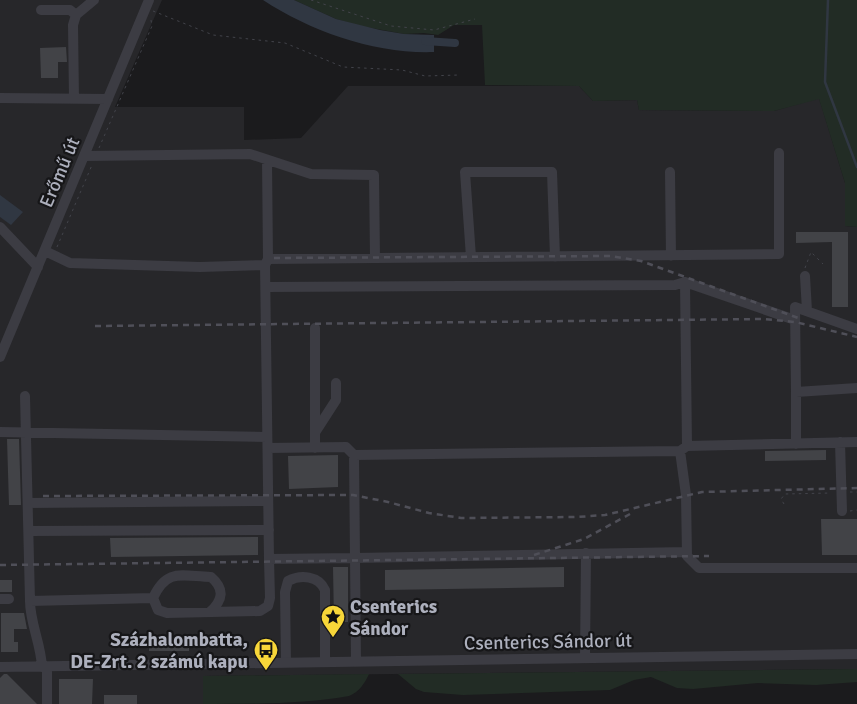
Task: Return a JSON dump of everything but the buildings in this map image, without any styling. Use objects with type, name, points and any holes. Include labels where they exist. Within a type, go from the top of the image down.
[{"type":"street","points":[[41,10],[72,8],[94,0]]},
{"type":"street","name":"Erőmű út","points":[[0,357],[38,267],[49,254],[90,156],[108,99],[149,0]]},
{"type":"street","points":[[72,8],[74,99]]},
{"type":"street","points":[[0,98],[108,99]]},
{"type":"street","points":[[49,254],[70,264],[200,267],[266,262],[375,258],[779,254],[779,153]]},
{"type":"street","points":[[90,156],[250,154],[311,174],[374,175],[375,258]]},
{"type":"street","points":[[153,598],[158,610],[167,613],[260,611],[268,606],[270,598],[266,287],[267,161]]},
{"type":"street","points":[[471,257],[465,172],[552,172],[555,257]]},
{"type":"street","points":[[670,172],[671,256]]},
{"type":"street","points":[[0,227],[38,267]]},
{"type":"street","points":[[806,276],[807,311]]},
{"type":"street","points":[[266,287],[675,285],[685,282],[795,320]]},
{"type":"street","points":[[685,282],[684,448],[687,556],[699,568],[710,570],[857,568]]},
{"type":"street","points":[[796,444],[796,307],[857,328]]},
{"type":"street","points":[[315,328],[315,448]]},
{"type":"street","points":[[315,432],[336,400],[336,383]]},
{"type":"street","points":[[796,392],[857,388]]},
{"type":"street","points":[[25,396],[30,613],[41,650],[47,704]]},
{"type":"street","points":[[0,432],[268,436]]},
{"type":"street","points":[[840,442],[842,511]]},
{"type":"street","points":[[268,448],[346,448],[354,455],[684,448],[857,442]]},
{"type":"street","points":[[354,455],[356,662]]},
{"type":"street","points":[[28,503],[268,501]]},
{"type":"street","points":[[29,530],[269,530]]},
{"type":"street","points":[[269,559],[687,552]]},
{"type":"street","points":[[585,658],[586,553]]},
{"type":"street","points":[[153,598],[163,580],[170,576],[211,577],[217,582],[221,591],[219,603],[210,612]]},
{"type":"street","points":[[286,663],[285,592],[288,581],[294,578],[314,578],[322,583],[325,590],[325,662]]},
{"type":"street","points":[[30,601],[153,598]]},
{"type":"street","name":"Csenterics Sándor út","points":[[0,667],[857,654]]},
{"type":"path","points":[[311,0],[391,26],[434,30],[475,19]]},
{"type":"path","points":[[49,254],[90,156],[152,26],[151,10],[213,35],[285,43],[343,66],[402,70],[425,76],[459,75]]},
{"type":"path","points":[[806,276],[805,266],[811,252],[823,264]]},
{"type":"path","points":[[784,504],[781,499],[784,494],[857,492]]},
{"type":"shaded area","points":[[0,0],[162,0],[115,107],[244,107],[244,140],[301,138],[348,86],[579,86],[593,101],[637,100],[639,110],[774,111],[819,98],[845,183],[845,226],[857,227],[857,669],[203,676],[203,704],[0,704]]},
{"type":"shaded area","points":[[263,0],[294,0],[336,19],[380,30],[404,34],[434,35],[434,52],[389,49],[345,39],[302,22]]},
{"type":"shaded area","points":[[294,0],[857,0],[857,227],[845,226],[845,183],[819,99],[774,111],[639,110],[637,100],[593,101],[579,86],[485,85],[482,25],[454,25],[438,35],[424,33],[404,34],[336,19]]},
{"type":"shaded area","points":[[0,195],[23,212],[11,225],[0,217]]},
{"type":"shaded area","points":[[857,669],[857,682],[816,685],[758,683],[693,689],[677,688],[651,677],[634,680],[610,690],[463,695],[424,692],[416,689],[398,674]]},
{"type":"shaded area","points":[[369,674],[366,681],[356,692],[349,696],[333,699],[258,704],[203,704],[203,676]]},
{"type":"waterway","points":[[828,0],[825,82],[857,167]]},
{"type":"waterway","points":[[425,41],[455,43]]},
{"type":"railway","points":[[274,258],[611,256],[641,261],[801,319]]},
{"type":"railway","points":[[95,326],[764,319],[795,322],[857,337]]},
{"type":"railway","points":[[43,496],[353,495],[429,513],[461,518],[577,517],[605,515],[702,492],[857,488]]},
{"type":"railway","points":[[534,555],[584,539],[630,514]]},
{"type":"railway","points":[[0,565],[709,556]]},
{"type":"place","name":"Csenterics Sándor","points":[[333,638]]},
{"type":"place","name":"Százhalombatta, DE-Zrt. 2 számú kapu","points":[[266,671]]}]
